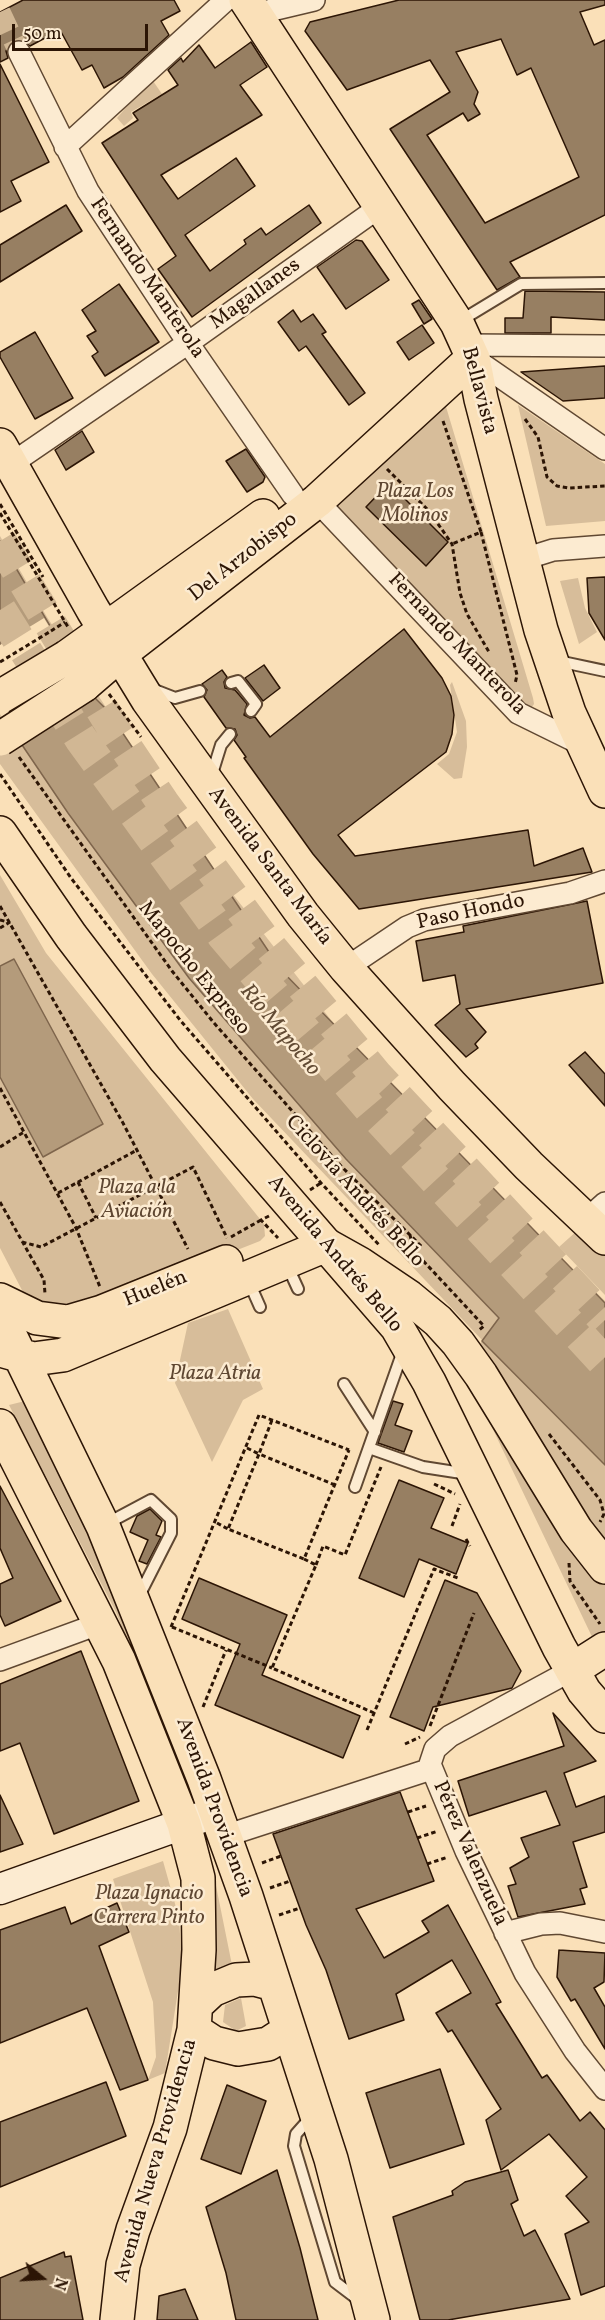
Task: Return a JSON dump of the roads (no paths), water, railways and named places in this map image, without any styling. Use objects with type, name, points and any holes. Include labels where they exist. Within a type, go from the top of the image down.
[{"type":"main road","name":"Bellavista","points":[[251,7],[381,206],[466,342],[521,560],[549,659],[583,745],[605,791]]},
{"type":"main road","name":"Del Arzobispo","points":[[8,746],[86,683],[112,642],[305,498],[370,453],[466,342]]},
{"type":"main road","name":"Del Arzobispo","points":[[305,498],[428,374],[466,342]]},
{"type":"main road","name":"Avenida Santa María","points":[[5,455],[143,692],[208,787],[303,915],[346,968],[452,1086],[598,1220]]},
{"type":"main road","name":"Del Arzobispo","points":[[0,698],[63,637],[112,642]]},
{"type":"main road","points":[[86,683],[143,692]]},
{"type":"main road","name":"Avenida Andrés Bello","points":[[0,833],[71,936],[133,1018],[318,1236],[385,1311],[406,1342],[572,1670],[605,1716]]},
{"type":"main road","points":[[318,1236],[416,1303],[458,1343],[481,1375],[584,1543],[605,1567]]},
{"type":"main road","name":"Huelén","points":[[11,1353],[42,1359],[63,1355],[246,1277],[292,1275],[318,1236]]},
{"type":"main road","name":"Huelén","points":[[0,1300],[37,1318],[52,1322],[81,1319],[318,1236]]},
{"type":"main road","name":"Avenida Providencia","points":[[0,1315],[11,1353],[103,1526],[221,1824],[316,2112],[371,2314]]},
{"type":"main road","name":"Avenida Providencia","points":[[0,1426],[101,1623],[184,1824]]},
{"type":"main road","points":[[572,1670],[605,1649]]},
{"type":"main road","name":"Avenida Nueva Providencia","points":[[117,2320],[123,2265],[133,2229],[170,2128],[196,2016],[198,1878],[184,1824]]},
{"type":"main road","points":[[274,1984],[255,1979],[236,1980],[217,1986],[196,2016],[214,2043],[244,2049],[268,2044],[288,2031]]},
{"type":"street","points":[[65,147],[226,0]]},
{"type":"street","points":[[251,7],[314,0]]},
{"type":"street","name":"Fernando Manterola","points":[[19,52],[88,191],[188,343],[305,498],[518,713],[583,745]]},
{"type":"street","name":"Magallanes","points":[[5,455],[188,343],[381,206]]},
{"type":"street","points":[[466,342],[605,346]]},
{"type":"street","points":[[466,342],[605,449]]},
{"type":"street","points":[[521,560],[553,550],[605,546]]},
{"type":"street","name":"Paso Hondo","points":[[346,968],[407,927],[424,920],[570,893],[605,881]]},
{"type":"street","points":[[0,1660],[101,1623]]},
{"type":"street","name":"Pérez Valenzuela","points":[[572,1670],[450,1736],[432,1754],[431,1769],[505,1933],[556,2023],[605,2089]]},
{"type":"street","points":[[0,1889],[184,1824],[221,1824],[431,1769]]},
{"type":"street","points":[[505,1933],[541,1924],[560,1923],[605,1932]]},
{"type":"lane","points":[[466,342],[521,284],[605,283]]},
{"type":"lane","points":[[549,659],[605,671]]},
{"type":"lane","points":[[231,683],[238,681],[256,704],[250,711]]},
{"type":"lane","points":[[143,692],[175,698],[200,691]]},
{"type":"lane","points":[[208,787],[221,745],[230,734]]},
{"type":"lane","points":[[246,1277],[260,1306]]},
{"type":"lane","points":[[355,1487],[406,1342]]},
{"type":"lane","points":[[344,1384],[375,1432]]},
{"type":"lane","points":[[369,1448],[423,1467],[474,1476]]},
{"type":"lane","points":[[103,1526],[151,1500],[171,1519],[171,1533],[135,1603]]},
{"type":"water","name":"Río Mapocho","points":[[0,541],[89,692],[108,711],[281,970],[605,1303],[605,1465],[482,1341],[499,1318],[346,1159],[189,978],[68,813],[16,736],[0,708]]},
{"type":"water","points":[[14,959],[103,1124],[43,1157],[0,1077],[0,966]]},
{"type":"tunnel","points":[[0,12],[19,52]]},
{"type":"tunnel","points":[[0,541],[117,734],[163,803],[262,937],[376,1075],[605,1320]]},
{"type":"tunnel","points":[[0,610],[81,739],[223,935],[373,1112],[605,1363]]},
{"type":"park label","name":"Plaza Los Molinos","points":[[415,505]]},
{"type":"park label","name":"Plaza a la Aviación","points":[[137,1201]]},
{"type":"park label","name":"Plaza Atria","points":[[215,1375]]},
{"type":"park label","name":"Plaza Ignacio Carrera Pinto","points":[[149,1907]]}]
